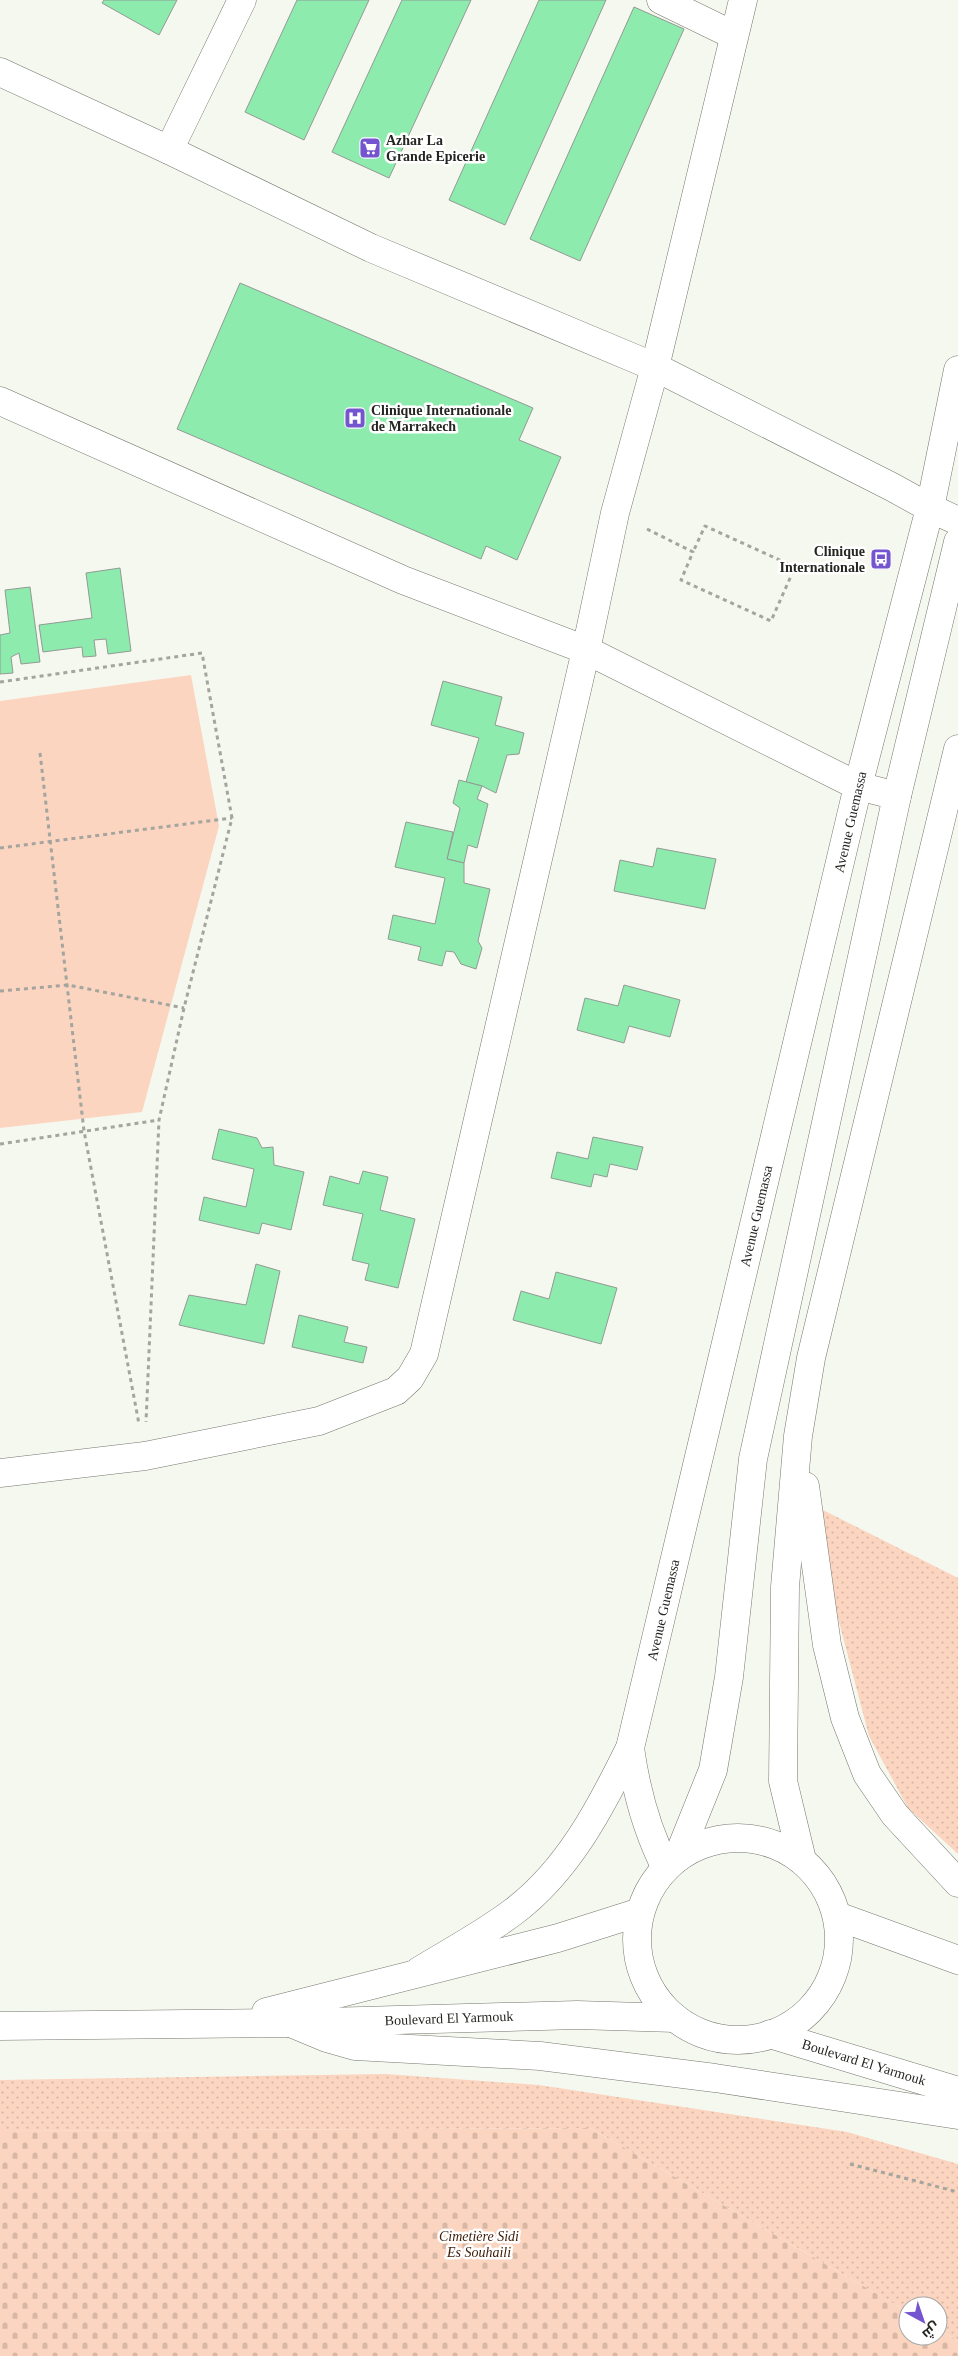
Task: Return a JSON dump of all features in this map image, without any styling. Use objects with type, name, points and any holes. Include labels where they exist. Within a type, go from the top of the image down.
[{"type":"street","points":[[169,150],[242,0]]},
{"type":"street","points":[[661,0],[733,35]]},
{"type":"street","points":[[0,1473],[145,1456],[319,1421],[396,1391],[410,1378],[424,1354],[586,650],[615,513],[655,367],[733,35],[743,0]]},
{"type":"street","points":[[0,72],[169,150],[371,248],[655,367],[958,521]]},
{"type":"street","name":"Avenue Guemassa","points":[[412,1976],[513,1912],[534,1894],[554,1873],[583,1835],[607,1795],[630,1748],[858,786],[930,508],[958,370]]},
{"type":"street","points":[[0,401],[403,580],[586,650],[858,786],[897,796]]},
{"type":"street","points":[[672,1863],[713,1770],[729,1676],[753,1459],[897,796],[958,542]]},
{"type":"street","points":[[802,1860],[783,1781],[785,1587],[798,1436],[811,1358],[958,749]]},
{"type":"street","points":[[798,1436],[827,1645],[846,1718],[867,1774],[889,1807],[929,1854],[958,1883]]},
{"type":"street","points":[[630,1748],[635,1786],[642,1815],[672,1863]]},
{"type":"street","points":[[732,1838],[750,1838],[787,1849],[802,1860],[825,1885],[837,1916],[839,1948],[830,1980],[812,2008],[786,2028],[770,2034],[737,2040],[704,2034],[675,2018],[662,2007],[644,1978],[637,1946],[640,1912],[654,1881],[672,1863],[713,1841],[732,1838]]},
{"type":"street","name":"Boulevard El Yarmouk","points":[[224,2022],[558,1938],[640,1912]]},
{"type":"street","points":[[837,1916],[958,1960]]},
{"type":"street","name":"Boulevard El Yarmouk","points":[[0,2026],[291,2022],[577,2015],[675,2018]]},
{"type":"street","points":[[291,2022],[327,2038],[355,2046],[540,2056],[715,2078],[958,2115]]},
{"type":"street","name":"Boulevard El Yarmouk","points":[[770,2034],[958,2091]]},
{"type":"path","points":[[615,513],[693,552]]},
{"type":"path","points":[[705,526],[796,567],[771,621],[681,580],[693,552],[705,526]]},
{"type":"path","points":[[0,682],[202,653],[232,818],[184,1008],[159,1120],[145,1456]]},
{"type":"path","points":[[40,753],[84,1131],[145,1456]]},
{"type":"path","points":[[0,848],[232,818]]},
{"type":"path","points":[[0,991],[68,984],[184,1008]]},
{"type":"path","points":[[0,1144],[159,1120]]},
{"type":"path","points":[[850,2164],[958,2192]]},
{"type":"green space","points":[[191,675],[219,826],[142,1112],[0,1128],[0,701]]},
{"type":"green space","points":[[819,1508],[958,1578],[958,1854],[908,1808],[869,1736],[833,1599]]},
{"type":"green space","points":[[386,2074],[539,2085],[847,2132],[958,2164],[958,2341],[948,2335],[948,2296],[898,2296],[898,2306],[590,2128],[0,2131],[0,2080]]},
{"type":"green space","name":"Cimetière Sidi Es Souhaili","points":[[590,2128],[898,2306],[898,2346],[948,2346],[948,2335],[958,2341],[958,2356],[0,2356],[0,2131]]},
{"type":"building","points":[[104,0],[177,0],[159,35],[102,3]]},
{"type":"building","points":[[297,0],[369,0],[304,140],[245,112]]},
{"type":"building","points":[[402,0],[471,0],[389,178],[332,152]]},
{"type":"building","points":[[539,0],[606,0],[505,225],[449,200]]},
{"type":"building","points":[[634,7],[684,29],[580,261],[530,239]]},
{"type":"building","name":"Clinique Internationale de Marrakech","points":[[240,283],[533,408],[519,440],[561,457],[517,560],[486,546],[481,559],[177,429]]},
{"type":"building","points":[[120,568],[131,651],[108,654],[106,639],[94,640],[96,656],[83,657],[82,647],[43,652],[39,625],[92,618],[86,573]]},
{"type":"building","points":[[30,587],[40,662],[21,664],[19,653],[11,657],[13,673],[0,674],[0,635],[10,633],[5,590]]},
{"type":"building","points":[[443,681],[502,697],[495,725],[524,733],[519,754],[507,755],[496,793],[482,786],[466,782],[479,738],[431,725]]},
{"type":"building","points":[[459,780],[482,786],[477,799],[488,804],[477,848],[468,845],[464,863],[447,859],[460,808],[453,803]]},
{"type":"building","points":[[406,822],[453,832],[447,859],[464,863],[464,883],[490,889],[478,941],[482,948],[476,969],[461,964],[454,952],[446,951],[442,966],[418,960],[421,947],[388,939],[393,915],[435,924],[445,878],[395,867]]},
{"type":"building","points":[[657,848],[716,859],[705,909],[614,891],[620,860],[653,867]]},
{"type":"building","points":[[624,985],[680,1000],[670,1037],[629,1026],[624,1043],[577,1030],[585,998],[618,1006]]},
{"type":"building","points":[[219,1129],[257,1138],[262,1148],[273,1147],[274,1165],[304,1172],[291,1230],[262,1223],[259,1234],[199,1220],[204,1197],[246,1207],[254,1169],[212,1159]]},
{"type":"building","points":[[593,1137],[643,1147],[637,1170],[610,1164],[607,1177],[594,1174],[591,1187],[551,1178],[557,1152],[588,1159]]},
{"type":"building","points":[[363,1171],[388,1177],[380,1210],[415,1219],[398,1288],[365,1280],[369,1264],[352,1260],[363,1214],[323,1205],[330,1176],[359,1184]]},
{"type":"building","points":[[256,1264],[280,1271],[264,1344],[179,1325],[189,1295],[246,1305]]},
{"type":"building","points":[[556,1272],[617,1288],[601,1344],[513,1320],[521,1291],[549,1299]]},
{"type":"building","points":[[299,1315],[348,1327],[344,1342],[367,1347],[363,1363],[292,1347]]},
{"type":"place","name":"Azhar La Grande Epicerie","points":[[370,148]]},
{"type":"place","name":"Clinique Internationale de Marrakech","points":[[355,418]]},
{"type":"place","name":"Clinique Internationale","points":[[881,559]]}]
